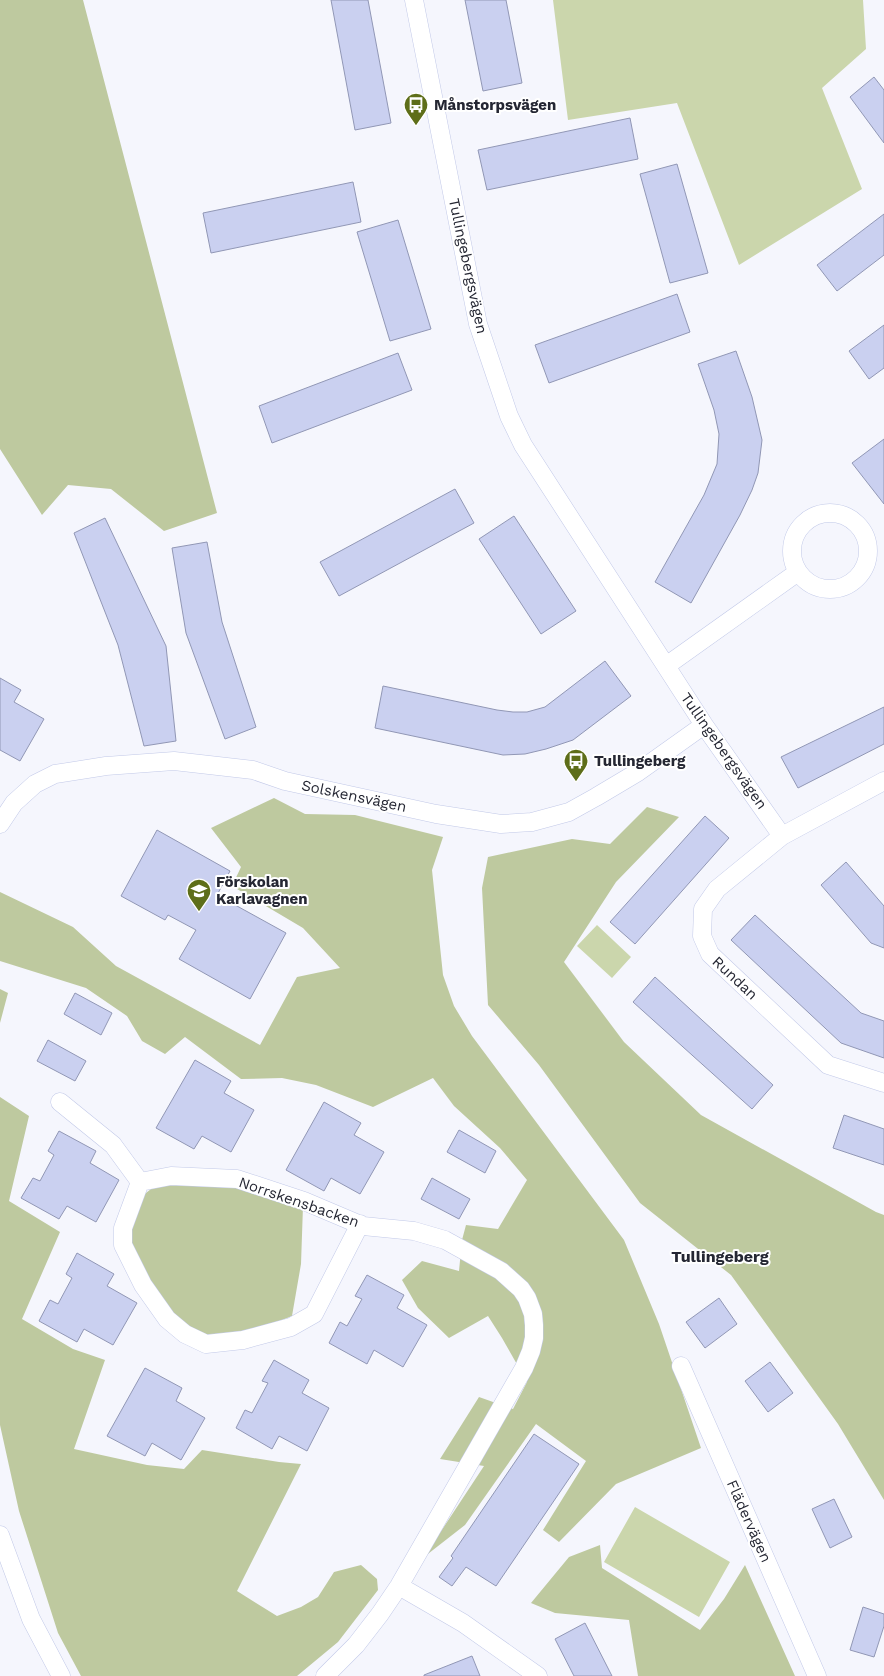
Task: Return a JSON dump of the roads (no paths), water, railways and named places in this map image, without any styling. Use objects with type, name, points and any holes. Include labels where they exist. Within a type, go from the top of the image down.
[{"type":"street","name":"Tullingebergsvägen","points":[[414,0],[478,324],[509,416],[523,445],[704,725],[782,836]]},
{"type":"street","points":[[826,512],[848,516],[864,533],[868,544],[868,555],[863,570],[855,580],[844,587],[831,590],[818,588],[806,581],[798,572],[793,562],[791,551],[793,540],[805,521],[815,515],[826,512]]},
{"type":"street","points":[[666,666],[798,572]]},
{"type":"street","name":"Solskensvägen","points":[[0,824],[21,796],[35,784],[55,774],[106,766],[174,761],[253,770],[285,781],[436,814],[501,824],[532,822],[569,812],[596,797],[638,772],[704,725]]},
{"type":"street","name":"Rundan","points":[[884,781],[782,836],[717,889],[703,909],[702,936],[710,954],[828,1065],[884,1083]]},
{"type":"street","points":[[60,1102],[113,1145],[140,1182],[123,1228],[123,1245],[143,1285],[167,1318],[185,1334],[206,1344],[243,1340],[291,1327],[314,1314],[360,1224]]},
{"type":"street","name":"Norrskensbacken","points":[[140,1182],[171,1176],[237,1179],[304,1201],[360,1224],[414,1231],[444,1240],[501,1272],[522,1289],[531,1308],[534,1325],[531,1351],[524,1368],[399,1586],[356,1645],[325,1676]]},
{"type":"street","name":"Flädervägen","points":[[680,1366],[818,1676]]},
{"type":"street","points":[[0,1535],[31,1619],[61,1676]]},
{"type":"street","points":[[399,1586],[463,1623],[538,1676]]},
{"type":"place","name":"Månstorpsvägen","points":[[416,126]]},
{"type":"place","name":"Tullingeberg","points":[[576,782]]},
{"type":"place","name":"Förskolan Karlavagnen","points":[[199,912]]},
{"type":"district","name":"Tullingeberg","points":[[720,1256]]}]
